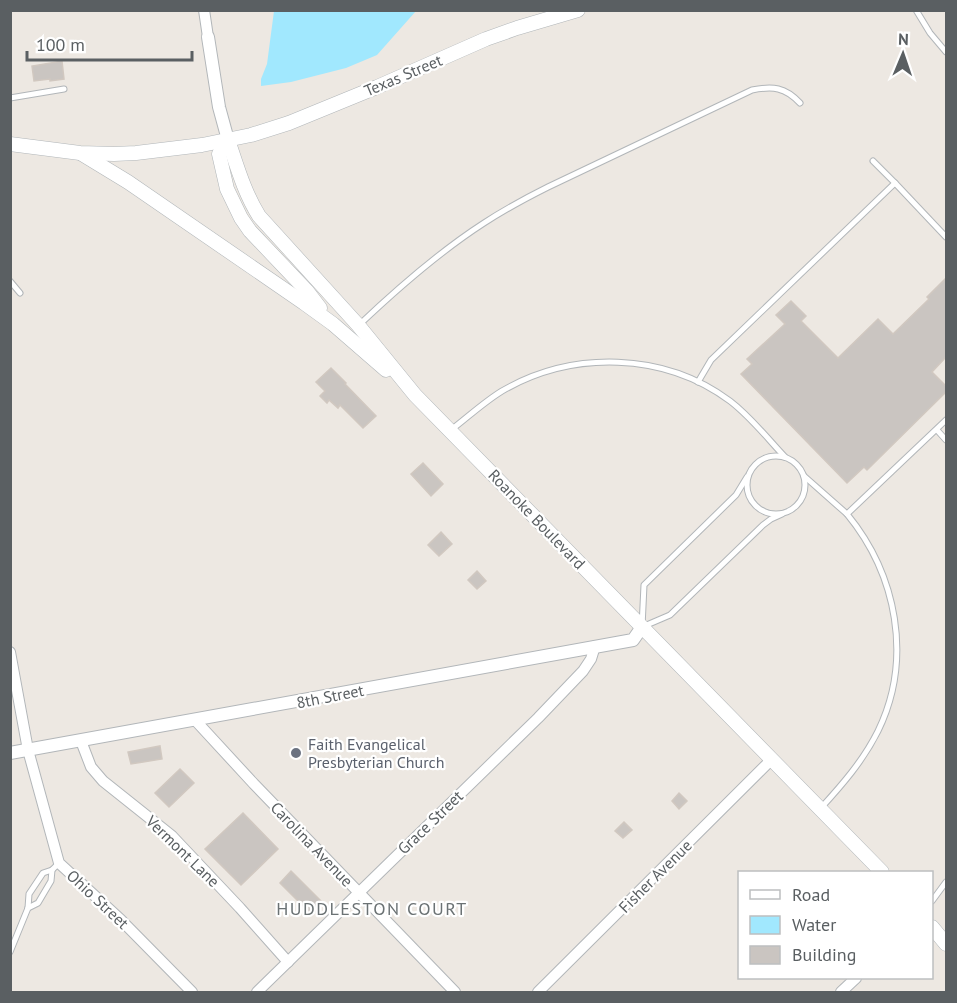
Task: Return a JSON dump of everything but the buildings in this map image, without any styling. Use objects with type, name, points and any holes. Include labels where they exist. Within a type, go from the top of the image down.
[{"type":"main road","name":"Texas Street","points":[[228,140],[289,123],[486,39],[578,10]]},
{"type":"main road","points":[[11,148],[80,153],[135,153],[228,140]]},
{"type":"main road","points":[[228,140],[219,154],[227,189],[241,218],[250,231],[307,291],[333,324]]},
{"type":"main road","name":"Roanoke Boulevard","points":[[228,140],[243,187],[259,216],[358,325],[415,395],[880,871]]},
{"type":"main road","points":[[80,153],[128,182],[333,324],[415,395]]},
{"type":"main road","points":[[933,928],[946,944]]},
{"type":"street","points":[[204,10],[219,106],[228,140]]},
{"type":"street","name":"8th Street","points":[[10,753],[633,640],[642,627]]},
{"type":"street","name":"Grace Street","points":[[257,993],[583,671],[591,659],[595,646]]},
{"type":"street","name":"Ohio Street","points":[[10,652],[27,750],[56,867],[121,920],[192,993]]},
{"type":"street","name":"Carolina Avenue","points":[[195,720],[455,993]]},
{"type":"street","name":"Vermont Lane","points":[[81,741],[91,767],[103,781],[172,836],[288,962]]},
{"type":"street","name":"Fisher Avenue","points":[[538,993],[771,760]]},
{"type":"street","points":[[841,993],[855,979]]},
{"type":"lane","points":[[915,10],[946,52]]},
{"type":"lane","points":[[10,98],[64,89]]},
{"type":"lane","points":[[346,335],[388,297],[451,247],[492,218],[548,187],[752,90],[780,89],[787,91],[800,103]]},
{"type":"lane","points":[[873,161],[946,237]]},
{"type":"lane","points":[[698,382],[711,360],[895,183]]},
{"type":"lane","points":[[10,280],[20,293]]},
{"type":"lane","points":[[450,431],[502,391],[537,375],[565,366],[592,362],[631,363],[665,369],[698,382],[717,393],[739,408],[784,457]]},
{"type":"lane","points":[[847,514],[946,420]]},
{"type":"lane","points":[[937,429],[946,440]]},
{"type":"lane","points":[[766,457],[784,457],[793,461],[804,476],[804,494],[799,503],[791,510],[763,525],[670,615],[642,627],[644,585],[736,495],[751,468],[758,461],[766,457]]},
{"type":"lane","points":[[804,476],[847,514],[868,543],[883,573],[892,604],[896,659],[888,704],[879,729],[856,767],[820,809]]},
{"type":"lane","points":[[747,477],[748,497],[754,506],[762,512],[782,514]]},
{"type":"lane","points":[[10,952],[28,908],[29,894],[43,873],[56,867]]},
{"type":"lane","points":[[28,908],[38,903],[56,867]]},
{"type":"lane","points":[[933,900],[946,882]]},
{"type":"water","points":[[274,10],[416,11],[377,55],[346,68],[291,82],[261,86],[261,79],[267,64]]},
{"type":"place","name":"Faith Evangelical Presbyterian Church","points":[[296,753]]},
{"type":"district","name":"HUDDLESTON COURT","points":[[372,909]]}]
